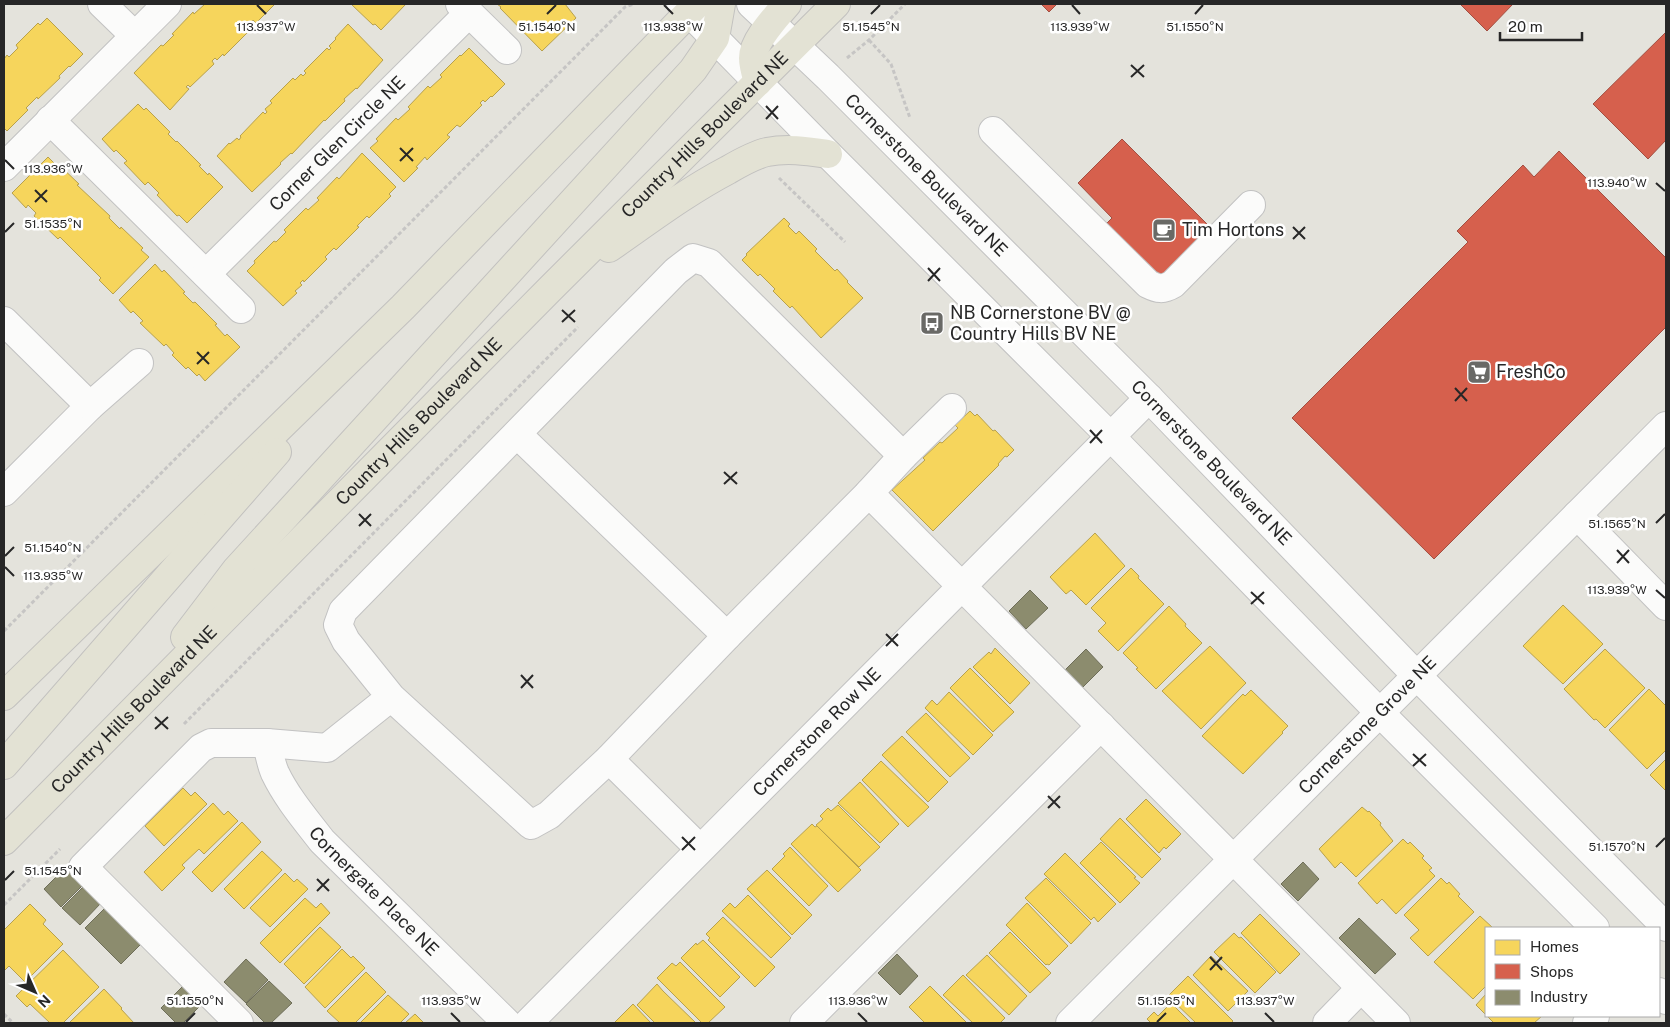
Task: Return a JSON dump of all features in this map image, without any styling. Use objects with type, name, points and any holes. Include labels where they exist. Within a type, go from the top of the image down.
[{"type":"main road","points":[[112,731],[236,570],[693,70],[715,38],[721,4]]},
{"type":"main road","name":"Country Hills Boulevard NE","points":[[4,841],[550,289],[836,4]]},
{"type":"main road","points":[[4,696],[402,307],[689,6]]},
{"type":"main road","points":[[758,82],[753,57],[758,43],[779,13]]},
{"type":"main road","points":[[550,289],[706,181],[740,163],[766,152],[799,149],[828,154]]},
{"type":"main road","points":[[4,766],[402,307]]},
{"type":"street","points":[[102,4],[134,36]]},
{"type":"street","points":[[4,167],[167,4]]},
{"type":"street","name":"Cornerstone Boulevard NE","points":[[751,4],[779,13],[795,45],[1149,398],[1417,676],[1666,927]]},
{"type":"street","points":[[689,6],[715,38],[828,154],[1111,436],[1380,712],[1594,927]]},
{"type":"street","name":"Corner Glen Circle NE","points":[[206,274],[464,8],[507,50]]},
{"type":"street","points":[[50,120],[241,309]]},
{"type":"street","points":[[993,131],[1148,284],[1158,289],[1165,289],[1173,284],[1251,205]]},
{"type":"street","points":[[904,456],[709,263],[694,258],[676,272],[343,611],[338,626],[346,641],[391,697],[531,825],[549,815],[609,759],[727,636],[952,408]]},
{"type":"street","points":[[4,322],[90,406]]},
{"type":"street","points":[[4,492],[90,406],[139,362]]},
{"type":"street","name":"Cornerstone Row NE","points":[[528,1023],[1149,398]]},
{"type":"street","name":"Cornerstone Grove NE","points":[[1070,1023],[1666,426]]},
{"type":"street","points":[[517,434],[727,636]]},
{"type":"street","points":[[869,493],[1396,1023]]},
{"type":"street","points":[[1577,515],[1666,606]]},
{"type":"street","points":[[239,1023],[83,867],[201,748],[211,743],[267,743],[327,748],[391,697]]},
{"type":"street","points":[[804,1023],[1101,726]]},
{"type":"street","name":"Cornergate Place NE","points":[[267,743],[275,772],[282,785],[299,812],[322,841],[507,1023]]},
{"type":"street","points":[[609,759],[700,849]]},
{"type":"street","points":[[1326,1023],[1361,988]]},
{"type":"path","points":[[4,631],[624,7],[634,4]]},
{"type":"path","points":[[828,76],[856,49],[869,40],[905,4]]},
{"type":"path","points":[[869,40],[891,64]]},
{"type":"path","points":[[766,152],[769,171],[773,172],[845,242]]},
{"type":"path","points":[[178,730],[584,322]]},
{"type":"path","points":[[4,905],[67,842]]},
{"type":"path","points":[[4,1014],[13,1023]]},
{"type":"building: Homes","points":[[205,4],[275,4],[256,23],[253,20],[246,31],[248,32],[224,56],[223,54],[217,60],[215,58],[212,61],[214,64],[190,87],[188,85],[186,87],[189,89],[170,110],[134,73],[161,45],[163,46],[174,35],[172,34],[193,12],[194,14]]},
{"type":"building: Homes","points":[[351,4],[406,4],[381,30]]},
{"type":"building: Homes","points":[[497,4],[565,4],[576,18],[542,51]]},
{"type":"building: Homes","points":[[47,18],[83,54],[38,99],[37,97],[26,108],[28,110],[7,131],[5,129],[4,131],[4,59],[7,55],[9,57],[18,48],[16,45],[38,23],[40,25]]},
{"type":"building: Homes","points":[[348,24],[383,60],[357,89],[344,99],[345,101],[252,192],[217,156],[229,143],[237,138],[239,140],[240,136],[263,112],[265,114],[267,112],[265,109],[272,103],[270,101],[293,78],[295,80],[301,74],[303,76],[306,73],[304,71],[327,48],[329,50],[331,48],[329,46]]},
{"type":"building: Homes","points":[[469,48],[505,84],[492,97],[485,102],[483,100],[480,103],[482,105],[460,127],[457,125],[447,135],[450,137],[427,160],[425,157],[416,167],[418,168],[404,182],[370,148],[396,118],[398,120],[410,109],[408,107],[428,86],[430,88],[442,77],[440,75]]},
{"type":"building: Homes","points":[[138,104],[144,110],[146,108],[170,132],[168,134],[201,165],[199,166],[223,187],[187,223],[179,215],[177,216],[157,195],[159,193],[148,182],[145,185],[124,163],[127,161],[116,150],[114,152],[102,139]]},
{"type":"building: Homes","points":[[362,153],[396,187],[389,194],[391,196],[369,218],[367,216],[336,250],[334,248],[325,257],[327,259],[304,282],[303,280],[300,283],[302,285],[295,291],[297,293],[283,306],[247,271],[274,241],[276,242],[286,232],[284,230],[306,208],[308,210],[319,200],[317,198],[337,177],[339,179]]},
{"type":"building: Homes","points":[[48,157],[79,184],[77,185],[110,216],[109,218],[120,229],[121,227],[143,248],[141,250],[149,257],[113,294],[99,280],[101,278],[60,237],[58,239],[34,216],[36,213],[28,205],[26,208],[12,193]]},
{"type":"building: Homes","points":[[784,218],[790,224],[788,226],[796,234],[799,231],[817,249],[815,251],[835,271],[837,269],[863,298],[821,338],[792,306],[790,308],[773,291],[775,289],[760,274],[758,276],[742,260]]},
{"type":"building: Homes","points":[[155,264],[162,272],[164,270],[185,292],[183,293],[217,324],[215,325],[225,336],[227,334],[240,347],[205,381],[199,374],[197,376],[188,367],[186,369],[172,355],[174,353],[166,344],[164,346],[140,323],[143,321],[133,311],[131,313],[119,300]]},
{"type":"building: Homes","points":[[970,411],[975,416],[977,414],[1014,450],[1007,457],[1005,456],[999,465],[933,531],[892,490],[925,460],[923,458],[940,442],[942,443],[958,428],[955,425]]},
{"type":"building: Homes","points":[[1095,533],[1125,566],[1086,605],[1071,590],[1066,594],[1050,577]]},
{"type":"building: Homes","points":[[1131,568],[1139,576],[1138,578],[1164,604],[1118,651],[1098,631],[1106,623],[1091,608]]},
{"type":"building: Homes","points":[[1563,605],[1603,644],[1563,684],[1523,646]]},
{"type":"building: Homes","points":[[1169,606],[1202,643],[1156,689],[1123,653]]},
{"type":"building: Homes","points":[[1210,646],[1246,683],[1201,729],[1162,691]]},
{"type":"building: Homes","points":[[995,648],[1030,683],[1010,704],[973,667],[989,652],[991,654]]},
{"type":"building: Homes","points":[[1605,649],[1645,688],[1605,728],[1596,719],[1594,720],[1564,689]]},
{"type":"building: Homes","points":[[970,668],[1014,712],[993,732],[950,688]]},
{"type":"building: Homes","points":[[1649,689],[1666,706],[1666,750],[1647,769],[1609,730]]},
{"type":"building: Homes","points":[[1251,690],[1288,726],[1243,774],[1202,736],[1243,694],[1245,696]]},
{"type":"building: Homes","points":[[949,692],[993,735],[973,755],[925,708],[932,700],[937,705]]},
{"type":"building: Homes","points":[[926,713],[970,758],[950,777],[906,732]]},
{"type":"building: Homes","points":[[902,736],[948,782],[928,802],[882,755]]},
{"type":"building: Homes","points":[[1666,759],[1666,791],[1650,775]]},
{"type":"building: Homes","points":[[881,761],[929,807],[908,827],[862,780]]},
{"type":"building: Homes","points":[[860,782],[899,824],[880,843],[838,803]]},
{"type":"building: Homes","points":[[183,788],[191,796],[195,792],[207,804],[164,846],[145,826]]},
{"type":"building: Homes","points":[[1146,799],[1181,834],[1166,849],[1164,847],[1159,853],[1126,819]]},
{"type":"building: Homes","points":[[213,803],[224,815],[228,811],[238,821],[204,854],[199,849],[182,865],[185,868],[162,891],[144,872]]},
{"type":"building: Homes","points":[[838,805],[880,847],[859,867],[816,825],[823,819],[820,816],[828,808],[831,811]]},
{"type":"building: Homes","points":[[1362,807],[1381,823],[1380,825],[1393,841],[1356,877],[1341,862],[1335,868],[1319,849]]},
{"type":"building: Homes","points":[[1120,818],[1161,859],[1142,878],[1100,839]]},
{"type":"building: Homes","points":[[242,822],[261,842],[212,892],[192,872]]},
{"type":"building: Homes","points":[[812,824],[815,827],[817,826],[861,870],[838,892],[791,844]]},
{"type":"building: Homes","points":[[1403,839],[1408,844],[1410,842],[1424,856],[1422,858],[1432,868],[1429,870],[1435,876],[1396,914],[1382,899],[1377,904],[1358,883]]},
{"type":"building: Homes","points":[[1101,842],[1140,883],[1120,903],[1080,863]]},
{"type":"building: Homes","points":[[790,847],[828,886],[809,906],[772,869],[785,856],[783,854]]},
{"type":"building: Homes","points":[[262,851],[282,870],[244,909],[224,889]]},
{"type":"building: Homes","points":[[1065,853],[1116,904],[1098,922],[1094,917],[1091,920],[1044,874]]},
{"type":"building: Homes","points":[[767,870],[812,915],[792,935],[747,889]]},
{"type":"building: Homes","points":[[285,873],[294,882],[297,879],[308,889],[270,927],[250,908]]},
{"type":"building: Homes","points":[[1046,878],[1091,923],[1071,944],[1025,898]]},
{"type":"building: Homes","points":[[1441,878],[1447,884],[1449,882],[1460,894],[1458,896],[1474,912],[1428,956],[1410,938],[1419,930],[1404,915]]},
{"type":"building: Homes","points":[[748,895],[791,938],[771,958],[722,911],[730,903],[735,908]]},
{"type":"building: Homes","points":[[305,898],[316,908],[321,903],[330,913],[280,963],[260,943]]},
{"type":"building: Homes","points":[[1027,903],[1068,946],[1049,965],[1046,965],[1006,925]]},
{"type":"building: Homes","points":[[30,904],[46,920],[43,924],[63,944],[25,982],[9,966],[4,969],[4,930]]},
{"type":"building: Homes","points":[[1260,914],[1300,954],[1280,974],[1241,933]]},
{"type":"building: Homes","points":[[1480,916],[1492,927],[1485,927],[1485,987],[1473,999],[1434,962]]},
{"type":"building: Homes","points":[[723,917],[775,967],[755,987],[708,940],[710,938],[706,934]]},
{"type":"building: Homes","points":[[320,927],[341,947],[304,984],[284,964]]},
{"type":"building: Homes","points":[[1010,932],[1051,973],[1030,993],[989,953]]},
{"type":"building: Homes","points":[[1234,933],[1239,938],[1241,937],[1276,972],[1255,993],[1214,952]]},
{"type":"building: Homes","points":[[703,940],[740,977],[720,997],[681,958],[696,943],[697,945]]},
{"type":"building: Homes","points":[[342,949],[351,958],[353,956],[365,968],[325,1008],[305,987]]},
{"type":"building: Homes","points":[[63,950],[99,987],[63,1023],[50,1023],[30,1004],[27,1007],[16,996]]},
{"type":"building: Homes","points":[[987,955],[1027,996],[1009,1015],[966,975]]},
{"type":"building: Homes","points":[[1211,956],[1248,991],[1228,1011],[1193,975]]},
{"type":"building: Homes","points":[[680,962],[725,1007],[708,1023],[702,1023],[657,978],[672,963],[676,966]]},
{"type":"building: Homes","points":[[366,972],[386,992],[355,1023],[340,1023],[327,1011]]},
{"type":"building: Homes","points":[[963,975],[1005,1018],[1000,1023],[973,1023],[943,995]]},
{"type":"building: Homes","points":[[1188,976],[1233,1021],[1231,1023],[1196,1023],[1168,996]]},
{"type":"building: Homes","points":[[657,984],[696,1023],[655,1023],[637,1005]]},
{"type":"building: Homes","points":[[930,986],[967,1023],[925,1023],[909,1007]]},
{"type":"building: Homes","points":[[104,989],[134,1023],[69,1023]]},
{"type":"building: Homes","points":[[388,995],[409,1014],[400,1023],[360,1023]]},
{"type":"building: Homes","points":[[1485,995],[1485,1014],[1476,1005]]},
{"type":"building: Homes","points":[[1171,1003],[1191,1023],[1151,1023],[1147,1019],[1154,1012],[1158,1016]]},
{"type":"building: Homes","points":[[633,1004],[651,1023],[614,1023]]},
{"type":"building: Homes","points":[[415,1014],[424,1023],[405,1023]]},
{"type":"building: Homes","points":[[1488,1017],[1541,1017],[1534,1023],[1493,1022]]},
{"type":"building: Shops","points":[[1041,4],[1057,4],[1049,12]]},
{"type":"building: Shops","points":[[1460,4],[1513,4],[1487,31]]},
{"type":"building: Shops","points":[[1666,32],[1666,140],[1648,159],[1593,104]]},
{"type":"building: Shops","points":[[1122,139],[1211,228],[1161,277],[1107,223],[1112,218],[1078,183]]},
{"type":"building: Shops","name":"FreshCo","points":[[1559,151],[1666,258],[1666,327],[1434,559],[1292,418],[1468,242],[1457,231],[1523,165],[1534,177]]},
{"type":"building: Industry","points":[[1030,590],[1048,608],[1026,629],[1009,611]]},
{"type":"building: Industry","points":[[1086,649],[1103,667],[1083,687],[1065,670]]},
{"type":"building: Industry","points":[[1303,862],[1319,879],[1298,901],[1281,884]]},
{"type":"building: Industry","points":[[65,868],[82,886],[61,907],[44,889]]},
{"type":"building: Industry","points":[[84,886],[101,903],[80,925],[62,908]]},
{"type":"building: Industry","points":[[105,908],[141,944],[121,964],[85,928]]},
{"type":"building: Industry","points":[[1359,918],[1396,954],[1375,974],[1339,938]]},
{"type":"building: Industry","points":[[897,954],[918,976],[900,995],[878,973]]},
{"type":"building: Industry","points":[[246,959],[268,980],[246,1003],[224,982]]},
{"type":"building: Industry","points":[[269,981],[292,1003],[271,1023],[265,1023],[246,1004]]},
{"type":"building: Industry","points":[[183,986],[201,1005],[183,1023],[176,1023],[161,1008]]},
{"type":"place","name":"Tim Hortons","points":[[1164,230]]},
{"type":"place","name":"NB Cornerstone BV @ Country Hills BV NE","points":[[932,323]]},
{"type":"place","name":"FreshCo","points":[[1479,372]]}]
